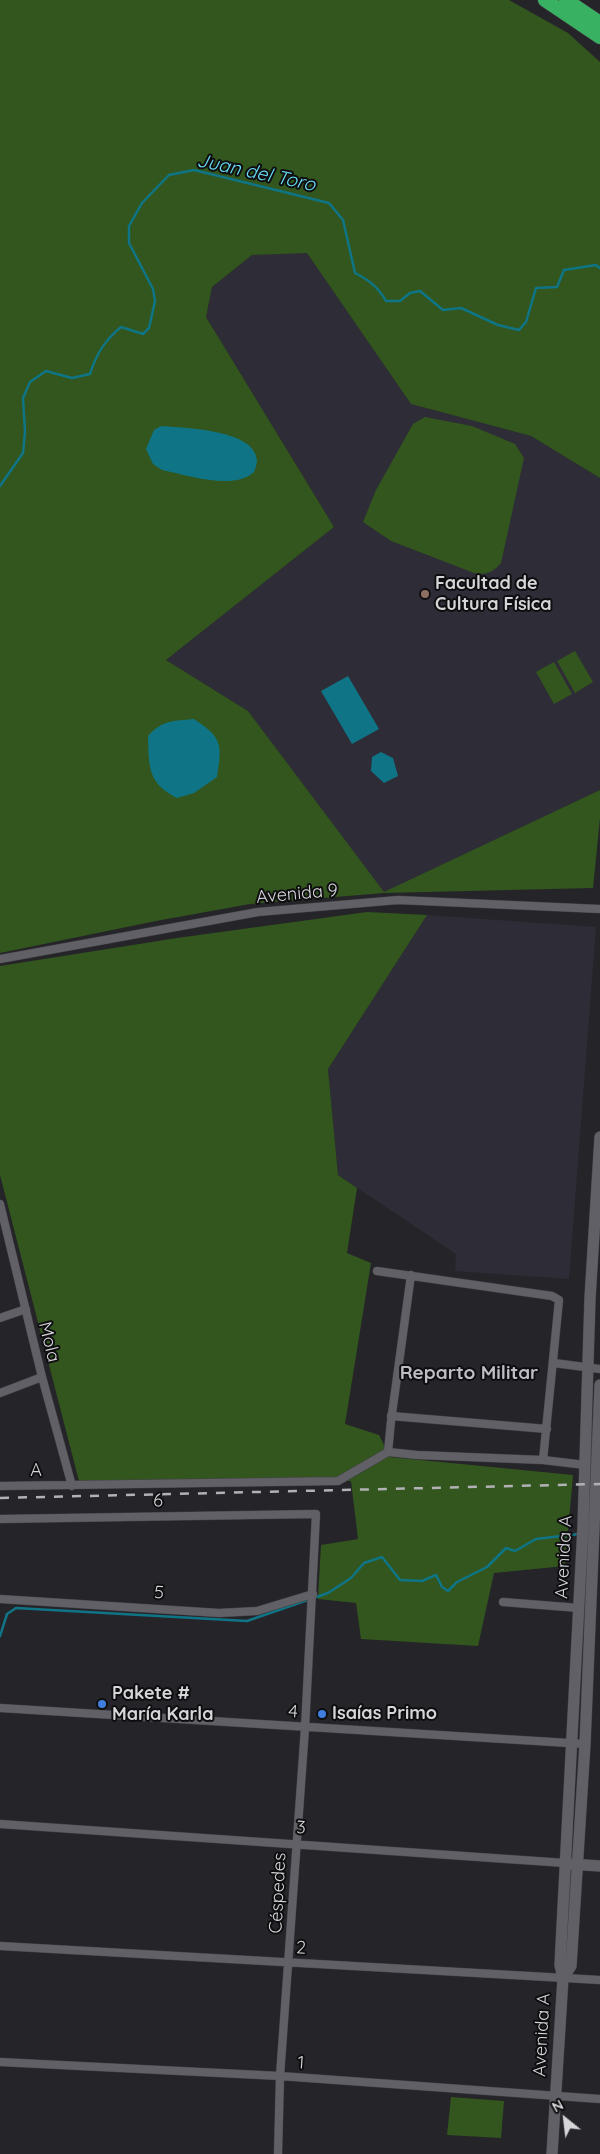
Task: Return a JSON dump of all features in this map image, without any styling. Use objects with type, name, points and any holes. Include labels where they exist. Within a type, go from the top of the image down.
[{"type":"highway","points":[[545,0],[600,38]]},
{"type":"highway","points":[[566,0],[600,23]]},
{"type":"main road","name":"Avenida A","points":[[571,1864],[585,1744],[594,1543],[589,1527],[585,1466],[586,1368],[600,1137]]},
{"type":"main road","name":"Avenida A","points":[[552,2154],[563,1978],[571,1966],[568,1916],[571,1864],[572,1744],[582,1542],[589,1527],[600,1385]]},
{"type":"main road","name":"3","points":[[571,1864],[600,1866]]},
{"type":"street","name":"Avenida 9","points":[[0,959],[258,912],[398,900],[600,909]]},
{"type":"street","name":"Mola","points":[[0,1204],[3,1227],[72,1486]]},
{"type":"street","points":[[377,1271],[552,1296],[559,1300],[543,1460]]},
{"type":"street","points":[[411,1275],[388,1452],[417,1455],[543,1460],[585,1466]]},
{"type":"street","points":[[0,1318],[26,1309]]},
{"type":"street","points":[[554,1363],[600,1369]]},
{"type":"street","points":[[0,1393],[42,1377]]},
{"type":"street","points":[[392,1416],[547,1429]]},
{"type":"street","name":"A","points":[[0,1486],[338,1481],[388,1452]]},
{"type":"street","name":"6","points":[[0,1519],[316,1514]]},
{"type":"street","name":"Céspedes","points":[[278,2154],[280,2076],[289,1962],[295,1845],[305,1728],[316,1514]]},
{"type":"street","name":"5","points":[[0,1599],[219,1612],[257,1611],[313,1594]]},
{"type":"street","points":[[503,1602],[579,1608]]},
{"type":"street","name":"4","points":[[0,1708],[585,1744]]},
{"type":"street","name":"3","points":[[0,1824],[571,1864]]},
{"type":"street","name":"2","points":[[0,1946],[600,1980]]},
{"type":"street","name":"1","points":[[0,2062],[280,2076],[600,2099]]},
{"type":"shaded area","name":"Facultad de Cultura Física","points":[[307,252],[411,404],[531,436],[600,478],[600,790],[384,893],[248,711],[166,660],[334,527],[206,317],[212,287],[252,255]]},
{"type":"shaded area","points":[[427,915],[596,927],[569,1279],[455,1271],[456,1254],[338,1175],[328,1069]]},
{"type":"green space","points":[[0,0],[509,0],[568,33],[600,62],[600,478],[531,436],[411,404],[307,253],[252,255],[212,287],[206,317],[334,527],[166,660],[248,711],[384,892],[600,790],[600,818],[593,888],[384,893],[250,904],[0,953]]},
{"type":"green space","points":[[425,417],[472,426],[515,444],[524,458],[501,563],[489,572],[482,574],[474,573],[391,541],[363,522],[376,490],[413,424]]},
{"type":"green space","points":[[575,651],[593,682],[575,693],[557,661]]},
{"type":"green space","points":[[554,662],[572,694],[554,704],[536,672]]},
{"type":"green space","points":[[367,912],[427,915],[328,1069],[338,1175],[357,1188],[347,1253],[371,1263],[345,1424],[379,1435],[390,1457],[573,1475],[565,1566],[494,1573],[478,1646],[361,1639],[356,1603],[318,1599],[321,1545],[358,1539],[351,1481],[80,1485],[0,1175],[0,966],[177,938]]},
{"type":"green space","points":[[451,2097],[504,2101],[501,2138],[447,2135]]},
{"type":"water","points":[[161,426],[217,432],[245,442],[253,450],[257,461],[254,472],[245,478],[223,481],[197,478],[162,470],[153,464],[146,449],[154,430]]},
{"type":"water","points":[[348,676],[379,729],[352,744],[321,691]]},
{"type":"water","points":[[194,719],[211,732],[218,743],[220,757],[217,777],[194,793],[177,798],[167,792],[155,780],[150,765],[148,736],[163,724]]},
{"type":"water","points":[[381,752],[393,758],[398,776],[384,783],[371,771],[372,757]]},
{"type":"waterway","name":"Juan del Toro","points":[[0,486],[23,453],[25,432],[23,398],[30,382],[46,371],[72,378],[90,374],[102,348],[121,327],[143,334],[149,328],[155,301],[153,289],[129,243],[129,226],[142,203],[169,175],[194,170],[329,203],[343,220],[355,273],[373,284],[386,301],[400,301],[410,293],[420,291],[443,310],[461,308],[498,325],[519,330],[526,322],[536,288],[557,287],[564,270],[596,265],[600,268]]},
{"type":"waterway","points":[[0,1636],[7,1614],[16,1608],[247,1621],[328,1593],[351,1578],[364,1563],[382,1557],[400,1580],[422,1581],[436,1575],[442,1587],[448,1591],[457,1582],[487,1567],[506,1548],[515,1551],[536,1539],[579,1534]]},
{"type":"railway","points":[[0,1498],[600,1484]]},
{"type":"place","name":"Facultad de Cultura Física","points":[[425,594]]},
{"type":"place","name":"Pakete # María Karla","points":[[102,1704]]},
{"type":"place","name":"Isaías Primo","points":[[322,1714]]},
{"type":"district","name":"Reparto Militar","points":[[469,1373]]}]
